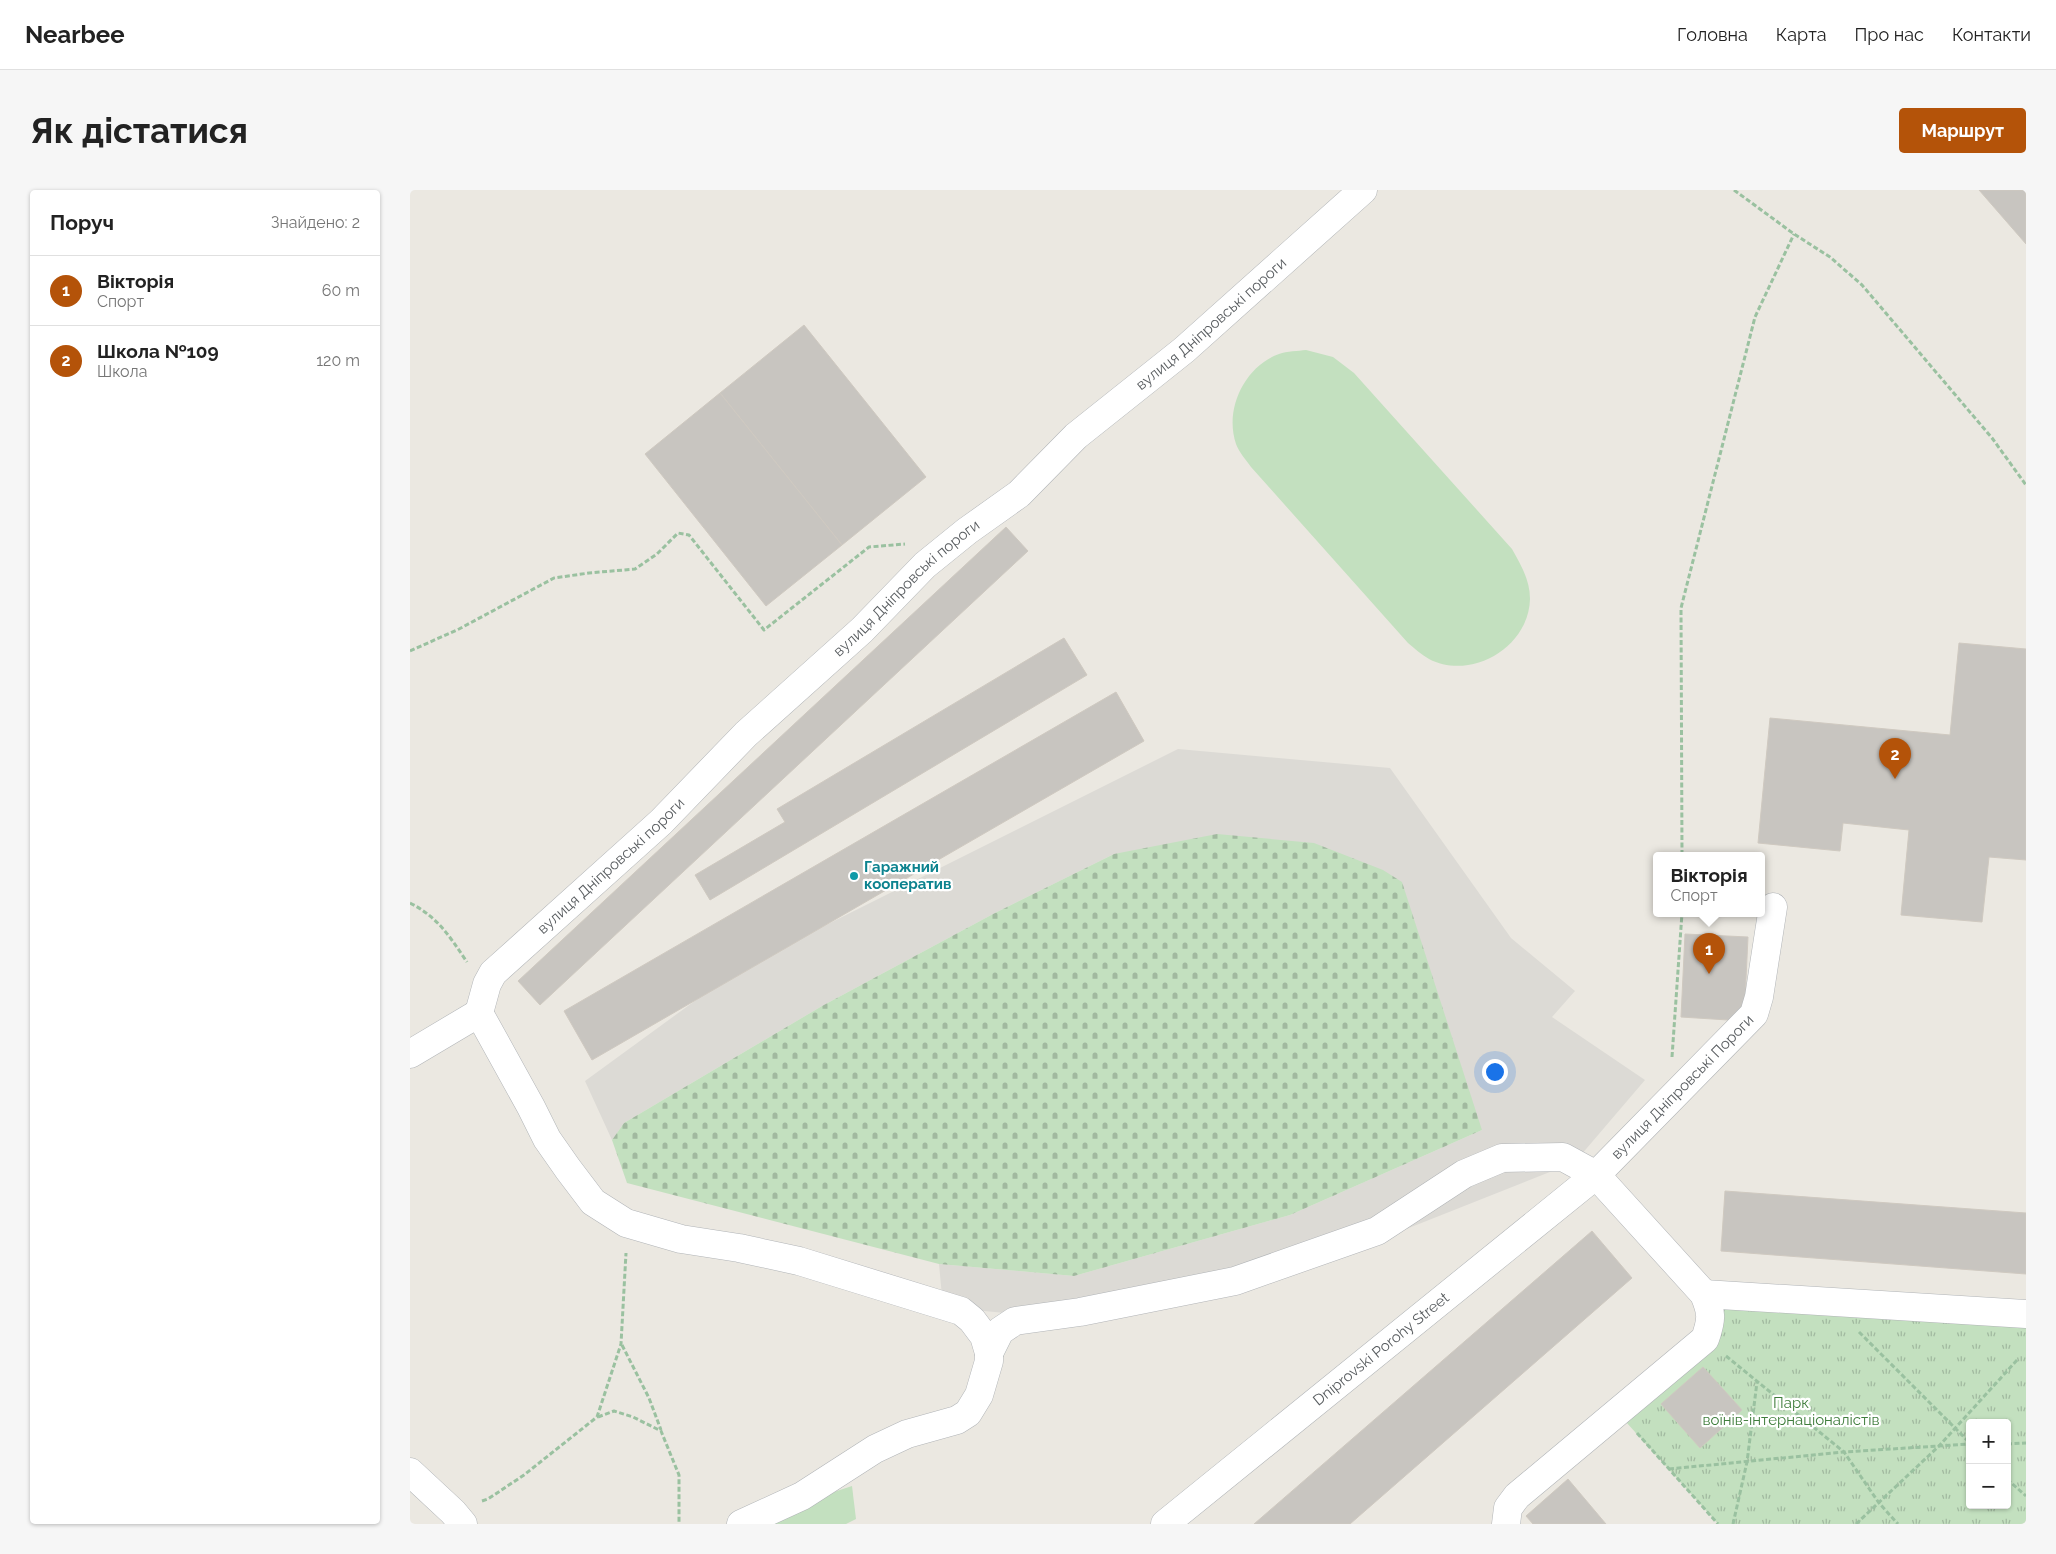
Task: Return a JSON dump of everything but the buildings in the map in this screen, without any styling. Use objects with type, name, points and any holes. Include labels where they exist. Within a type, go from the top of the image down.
[{"type":"street","name":"вулиця Дніпровські пороги","points":[[479,1013],[487,984],[493,973],[661,822],[746,734],[862,630],[925,565],[967,531],[1018,494],[1076,436],[1184,350],[1363,190]]},
{"type":"street","name":"вулиця Дніпровські Пороги","points":[[1596,1174],[1754,1014],[1759,997],[1773,907]]},
{"type":"street","points":[[410,1054],[479,1013],[547,1139],[593,1202],[626,1223],[681,1239],[739,1248],[799,1261],[961,1311],[972,1320],[984,1336],[989,1353],[989,1361],[979,1395],[968,1413],[957,1420],[907,1434],[875,1448],[802,1496],[741,1524]]},
{"type":"street","points":[[989,1353],[1000,1331],[1015,1321],[1080,1312],[1235,1281],[1376,1232],[1464,1174],[1502,1158],[1563,1157],[1596,1174],[1704,1294],[1711,1310],[1710,1324],[1704,1339],[1518,1496],[1508,1508],[1506,1524]]},
{"type":"street","name":"Dniprovski Porohy Street","points":[[1165,1524],[1596,1174]]},
{"type":"street","points":[[1704,1294],[2026,1314]]},
{"type":"street","points":[[410,1472],[458,1518]]},
{"type":"path","points":[[1734,190],[1794,234],[1830,257],[1862,286],[1992,438],[2026,485]]},
{"type":"path","points":[[1682,852],[1681,608],[1755,317],[1794,234]]},
{"type":"path","points":[[410,651],[459,629],[554,578],[635,569],[657,554],[678,533],[689,535],[764,630],[869,547],[911,543]]},
{"type":"path","points":[[410,903],[427,912],[448,932],[467,963],[493,973]]},
{"type":"path","points":[[1670,1099],[1682,917]]},
{"type":"path","points":[[597,1417],[621,1344],[626,1223]]},
{"type":"path","points":[[1829,1302],[1966,1440]]},
{"type":"path","points":[[1704,1339],[1844,1452],[1879,1503],[1898,1524]]},
{"type":"path","points":[[621,1344],[649,1398],[679,1474],[679,1524]]},
{"type":"path","points":[[1856,1524],[1939,1446],[2018,1359]]},
{"type":"path","points":[[1733,1524],[1748,1462],[1757,1382]]},
{"type":"path","points":[[458,1518],[524,1475],[597,1417],[614,1411],[634,1417],[661,1431]]},
{"type":"path","points":[[1617,1412],[1718,1524]]},
{"type":"path","points":[[2011,1444],[2026,1443]]},
{"type":"path","points":[[1669,1469],[1844,1452],[1966,1444]]},
{"type":"path","points":[[2011,1483],[2026,1496]]},
{"type":"shaded area","points":[[1178,749],[1390,768],[1511,938],[1575,991],[1552,1017],[1645,1080],[1575,1162],[1313,1266],[1086,1321],[943,1307],[939,1264],[1074,1276],[1290,1215],[1482,1130],[1114,854],[993,914],[822,1006],[624,1123],[612,1140],[585,1081],[740,968]]},
{"type":"green space","points":[[1306,350],[1333,357],[1354,373],[1512,549],[1527,579],[1530,599],[1527,616],[1520,632],[1509,645],[1495,655],[1479,662],[1462,666],[1445,665],[1429,659],[1408,643],[1251,467],[1239,450],[1233,431],[1233,417],[1235,403],[1247,379],[1256,368],[1279,354]]},
{"type":"green space","points":[[1217,834],[1314,843],[1383,870],[1402,882],[1482,1130],[1290,1215],[1074,1276],[939,1264],[627,1183],[612,1140],[624,1123],[822,1006],[993,914],[1114,854]]},
{"type":"green space","name":"Парк воїнів-інтернаціоналістів","points":[[1704,1294],[2026,1314],[2026,1524],[1718,1524],[1617,1412],[1705,1339]]},
{"type":"green space","points":[[852,1486],[856,1519],[846,1524],[737,1524]]},
{"type":"place","name":"Школа №109","points":[[1895,779]]},
{"type":"place","name":"Гаражний кооператив","points":[[854,876]]},
{"type":"place","name":"Вікторія","points":[[1709,974]]}]
